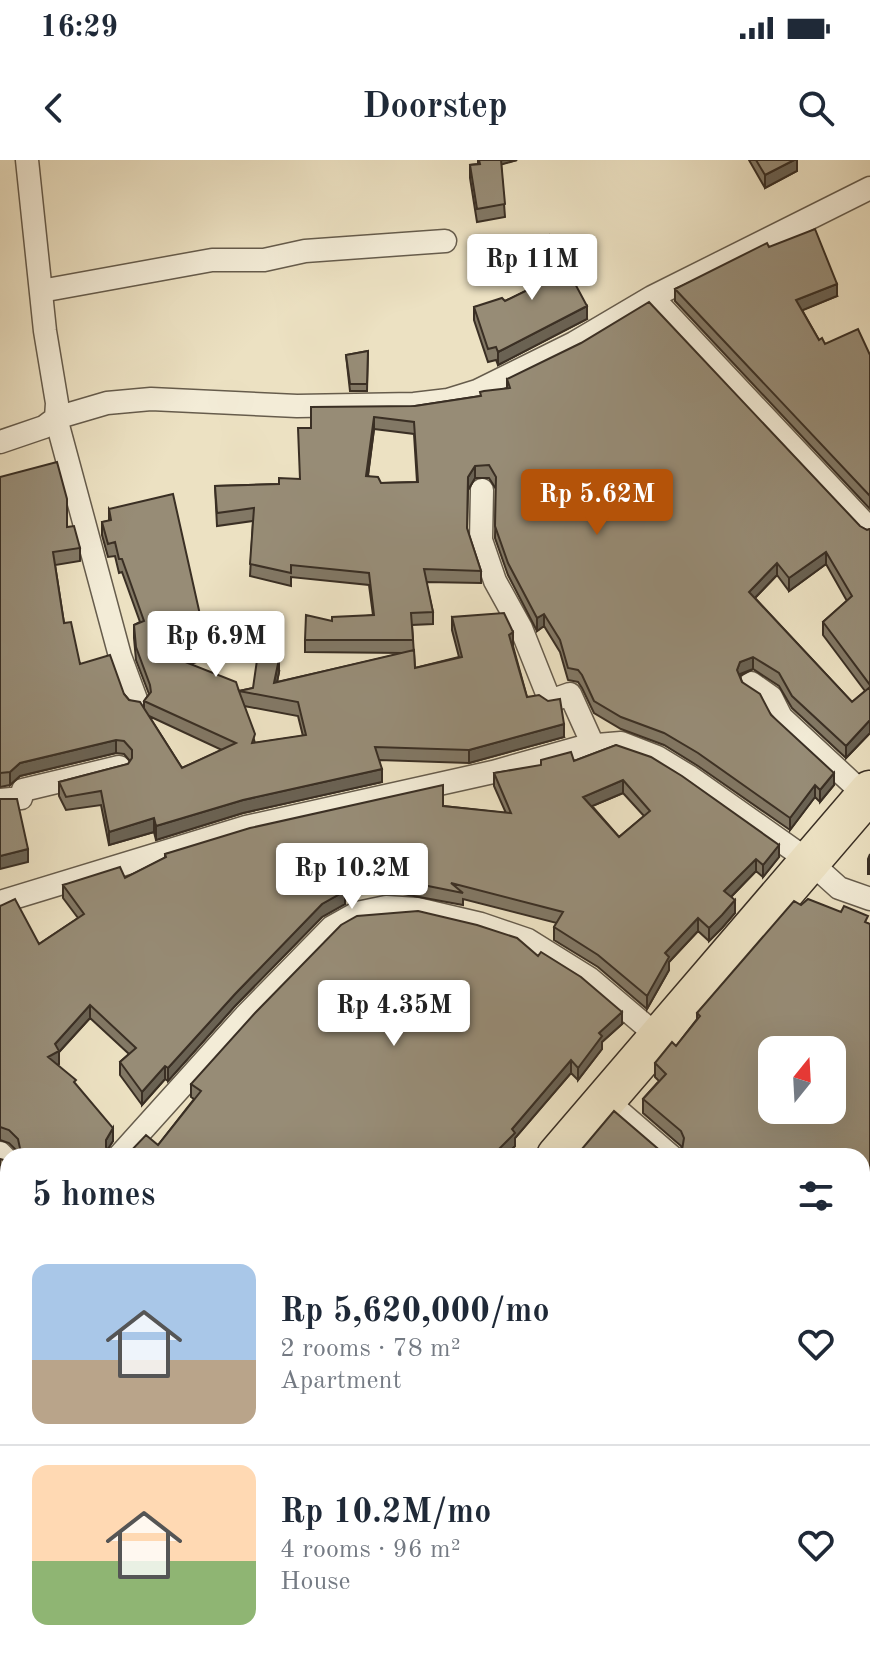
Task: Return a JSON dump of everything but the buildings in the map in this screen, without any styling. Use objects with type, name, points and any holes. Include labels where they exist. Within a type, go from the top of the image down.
[{"type":"highway","points":[[564,1148],[868,793]]},
{"type":"street","points":[[27,160],[57,403],[56,418],[120,656],[137,702]]},
{"type":"street","points":[[0,442],[44,427],[56,418],[107,403],[151,399],[297,406],[414,404],[448,400],[477,391],[574,343],[652,297],[870,188]]},
{"type":"street","points":[[41,291],[212,260],[264,260],[305,251],[445,241]]},
{"type":"street","points":[[652,297],[870,529]]},
{"type":"street","points":[[482,490],[481,540],[495,581],[521,628],[550,701],[570,694],[593,745]]},
{"type":"street","points":[[751,683],[771,697],[781,717],[868,793]]},
{"type":"street","points":[[0,902],[246,827],[493,772],[593,745],[621,743],[657,757],[690,777],[809,861],[839,888],[870,899]]},
{"type":"street","points":[[0,800],[21,798],[23,790],[119,767]]},
{"type":"street","points":[[126,1148],[245,1016],[332,927],[357,913],[386,907],[417,909],[481,924],[528,940],[589,978],[660,1038]]},
{"type":"street","points":[[606,1100],[662,1148]]}]
